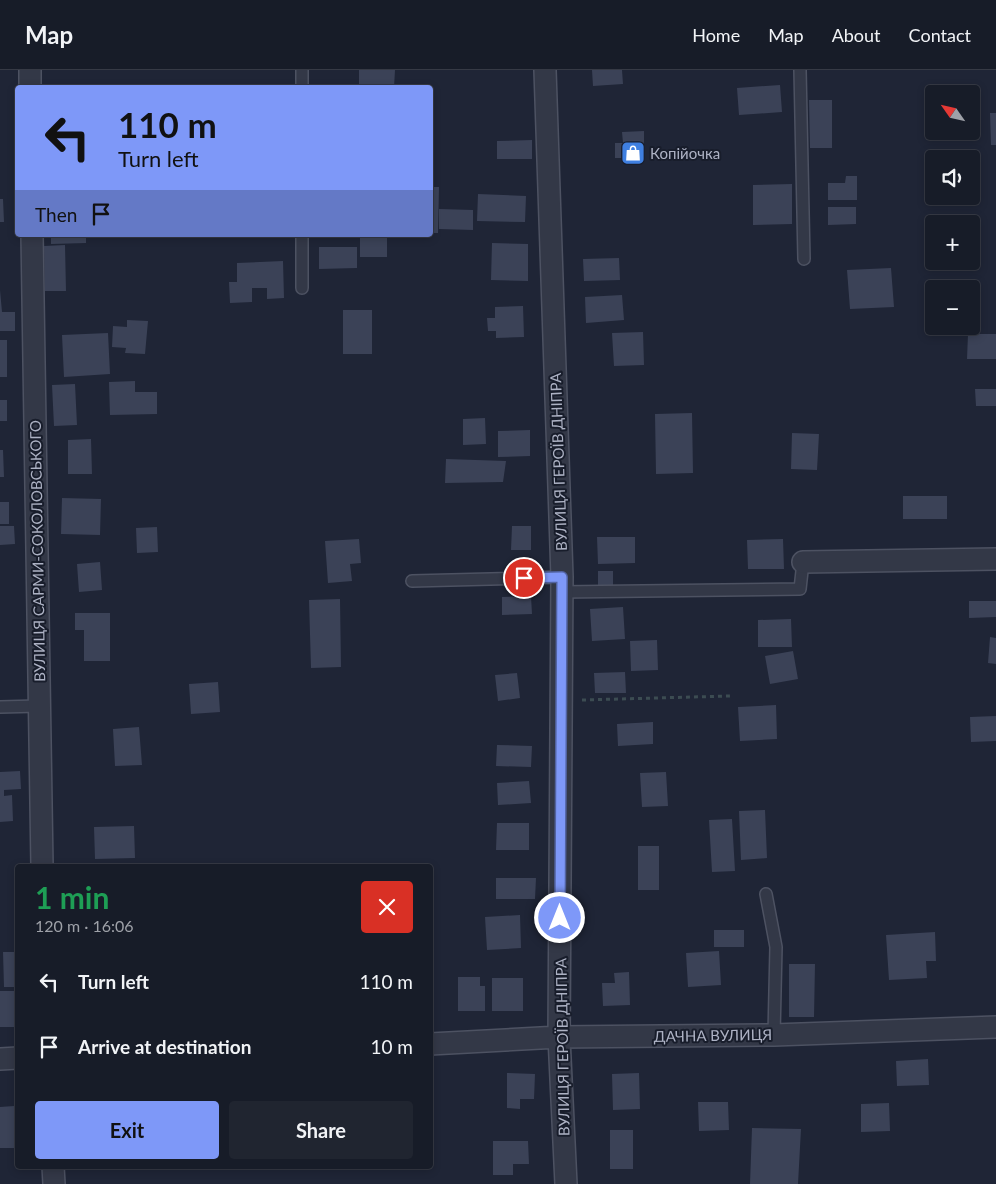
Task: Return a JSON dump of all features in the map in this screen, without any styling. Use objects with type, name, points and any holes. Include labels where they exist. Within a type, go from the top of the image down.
[{"type":"street","points":[[30,70],[30,85]]},
{"type":"street","name":"ВУЛИЦЯ ГЕРОЇВ ДНІПРА","points":[[545,70],[562,584],[559,1037],[566,1184]]},
{"type":"street","name":"ВУЛИЦЯ САРМИ-СОКОЛОВСЬКОГО","points":[[32,237],[42,864]]},
{"type":"street","points":[[803,562],[996,558]]},
{"type":"street","name":"ДАЧНА ВУЛИЦЯ","points":[[433,1044],[559,1037],[774,1035],[996,1027]]},
{"type":"street","points":[[0,1059],[15,1058]]},
{"type":"street","points":[[53,1169],[54,1184]]},
{"type":"lane","points":[[302,70],[302,85]]},
{"type":"lane","points":[[800,70],[804,259]]},
{"type":"lane","points":[[302,237],[302,288]]},
{"type":"lane","points":[[412,581],[800,589],[803,562]]},
{"type":"lane","points":[[0,707],[39,706]]},
{"type":"lane","points":[[766,894],[776,948],[774,1035]]},
{"type":"path","points":[[561,700],[730,696]]},
{"type":"building","points":[[359,70],[395,70],[394,85],[359,85]]},
{"type":"building","points":[[592,70],[622,70],[623,84],[593,86]]},
{"type":"building","points":[[780,85],[782,112],[739,115],[737,88]]},
{"type":"building","points":[[809,100],[832,100],[832,148],[810,148]]},
{"type":"building","points":[[990,113],[996,113],[996,145],[991,145]]},
{"type":"building","points":[[644,131],[644,158],[615,158],[615,143],[623,143],[622,132]]},
{"type":"building","points":[[532,140],[532,159],[497,159],[497,141]]},
{"type":"building","points":[[846,176],[857,176],[857,200],[828,200],[828,183],[845,183]]},
{"type":"building","points":[[792,184],[792,224],[753,225],[753,185]]},
{"type":"building","points":[[433,187],[439,187],[438,233],[433,233]]},
{"type":"building","points":[[478,194],[526,196],[525,222],[477,221]]},
{"type":"building","points":[[0,199],[3,199],[4,222],[0,222]]},
{"type":"building","points":[[828,207],[856,207],[856,224],[828,225]]},
{"type":"building","points":[[439,209],[473,210],[473,230],[439,229]]},
{"type":"building","points":[[51,237],[86,237],[86,243],[51,244]]},
{"type":"building","points":[[360,237],[387,237],[387,257],[360,257]]},
{"type":"building","points":[[492,243],[528,244],[528,281],[491,280]]},
{"type":"building","points":[[65,245],[66,291],[45,291],[44,246]]},
{"type":"building","points":[[319,247],[357,247],[357,268],[319,269]]},
{"type":"building","points":[[619,258],[620,280],[584,281],[583,259]]},
{"type":"building","points":[[283,261],[284,298],[267,299],[267,288],[252,288],[252,302],[230,303],[229,282],[237,282],[237,263]]},
{"type":"building","points":[[891,268],[894,307],[850,309],[847,270]]},
{"type":"building","points":[[0,290],[2,312],[15,312],[15,331],[0,331]]},
{"type":"building","points":[[622,295],[624,320],[586,323],[585,297]]},
{"type":"building","points":[[523,306],[524,337],[496,338],[496,331],[488,331],[487,318],[495,318],[495,307]]},
{"type":"building","points":[[343,310],[372,310],[372,354],[343,354]]},
{"type":"building","points":[[127,320],[148,321],[145,354],[125,353],[126,348],[112,347],[113,326],[127,327]]},
{"type":"building","points":[[643,332],[644,365],[614,366],[612,333]]},
{"type":"building","points":[[108,333],[110,374],[64,377],[62,335]]},
{"type":"building","points":[[996,334],[996,359],[967,359],[968,335]]},
{"type":"building","points":[[0,340],[7,340],[7,377],[0,377]]},
{"type":"building","points":[[135,381],[135,392],[157,392],[157,414],[110,415],[109,382]]},
{"type":"building","points":[[75,384],[77,425],[54,426],[52,385]]},
{"type":"building","points":[[975,389],[996,389],[996,406],[976,406]]},
{"type":"building","points":[[0,400],[7,400],[7,421],[0,421]]},
{"type":"building","points":[[692,413],[693,473],[656,474],[655,414]]},
{"type":"building","points":[[485,418],[486,444],[463,445],[463,419]]},
{"type":"building","points":[[530,430],[530,456],[498,457],[498,431]]},
{"type":"building","points":[[792,433],[819,434],[817,470],[791,469]]},
{"type":"building","points":[[91,439],[92,474],[68,474],[68,440]]},
{"type":"building","points":[[0,450],[3,450],[4,477],[0,477]]},
{"type":"building","points":[[446,459],[506,461],[503,482],[445,483]]},
{"type":"building","points":[[903,496],[947,496],[947,519],[903,519]]},
{"type":"building","points":[[62,498],[101,499],[100,535],[61,534]]},
{"type":"building","points":[[0,502],[9,502],[9,524],[0,524]]},
{"type":"building","points":[[0,526],[14,526],[15,544],[0,545]]},
{"type":"building","points":[[512,526],[531,526],[531,550],[511,550]]},
{"type":"building","points":[[157,527],[158,552],[137,553],[136,528]]},
{"type":"building","points":[[597,537],[635,537],[635,563],[598,564]]},
{"type":"building","points":[[359,539],[361,563],[350,564],[352,581],[328,583],[325,541]]},
{"type":"building","points":[[783,539],[784,569],[748,569],[747,540]]},
{"type":"building","points":[[100,562],[102,590],[79,592],[77,564]]},
{"type":"building","points":[[598,571],[613,571],[613,586],[598,586]]},
{"type":"building","points":[[531,596],[532,614],[502,615],[502,597]]},
{"type":"building","points":[[340,599],[341,667],[311,668],[309,600]]},
{"type":"building","points":[[969,601],[996,601],[996,617],[969,618]]},
{"type":"building","points":[[623,607],[625,639],[592,641],[590,609]]},
{"type":"building","points":[[75,613],[110,613],[110,661],[84,661],[84,630],[75,630]]},
{"type":"building","points":[[791,619],[792,647],[758,647],[758,620]]},
{"type":"building","points":[[990,637],[996,638],[996,664],[988,663]]},
{"type":"building","points":[[657,640],[658,670],[631,671],[630,641]]},
{"type":"building","points":[[793,651],[798,679],[770,684],[765,656]]},
{"type":"building","points":[[625,672],[626,693],[595,693],[594,673]]},
{"type":"building","points":[[517,673],[520,698],[498,701],[495,675]]},
{"type":"building","points":[[218,682],[220,712],[191,714],[189,684]]},
{"type":"building","points":[[776,705],[777,739],[740,741],[738,707]]},
{"type":"building","points":[[996,716],[996,741],[971,742],[970,717]]},
{"type":"building","points":[[653,722],[653,744],[618,746],[617,724]]},
{"type":"building","points":[[139,727],[142,765],[115,766],[113,729]]},
{"type":"building","points":[[497,745],[532,746],[531,767],[496,766]]},
{"type":"building","points":[[20,771],[21,789],[4,790],[4,796],[12,795],[13,821],[0,822],[0,772]]},
{"type":"building","points":[[666,772],[668,806],[642,807],[640,773]]},
{"type":"building","points":[[529,781],[531,803],[498,805],[497,783]]},
{"type":"building","points":[[765,810],[767,858],[741,860],[739,811]]},
{"type":"building","points":[[732,819],[735,871],[712,872],[709,820]]},
{"type":"building","points":[[497,823],[529,823],[529,850],[496,850]]},
{"type":"building","points":[[134,826],[135,858],[95,859],[94,827]]},
{"type":"building","points":[[638,846],[659,846],[659,890],[638,890]]},
{"type":"building","points":[[496,878],[536,878],[535,899],[496,899]]},
{"type":"building","points":[[520,915],[521,948],[487,950],[485,917]]},
{"type":"building","points":[[714,930],[744,930],[744,947],[714,947]]},
{"type":"building","points":[[935,932],[936,961],[926,961],[927,978],[889,980],[886,935]]},
{"type":"building","points":[[719,951],[721,985],[688,987],[686,953]]},
{"type":"building","points":[[3,952],[15,952],[15,987],[4,987]]},
{"type":"building","points":[[789,964],[815,964],[814,1017],[789,1017]]},
{"type":"building","points":[[629,972],[630,1005],[603,1006],[602,983],[615,983],[614,973]]},
{"type":"building","points":[[458,977],[480,977],[480,986],[485,986],[485,1011],[458,1011]]},
{"type":"building","points":[[492,978],[523,978],[523,1011],[492,1011]]},
{"type":"building","points":[[0,991],[15,991],[15,1027],[0,1027]]},
{"type":"building","points":[[928,1059],[929,1085],[897,1086],[896,1061]]},
{"type":"building","points":[[507,1073],[535,1074],[534,1099],[520,1099],[520,1109],[507,1108]]},
{"type":"building","points":[[639,1073],[640,1109],[613,1110],[612,1074]]},
{"type":"building","points":[[698,1102],[728,1102],[729,1130],[699,1131]]},
{"type":"building","points":[[889,1103],[890,1131],[861,1132],[861,1104]]},
{"type":"building","points":[[14,1106],[14,1148],[0,1148],[0,1107]]},
{"type":"building","points":[[752,1128],[801,1129],[798,1184],[750,1184]]},
{"type":"building","points":[[610,1130],[633,1130],[633,1169],[610,1169]]},
{"type":"building","points":[[493,1141],[528,1141],[529,1164],[513,1164],[513,1175],[493,1175]]},
{"type":"place","name":"Копійочка","points":[[633,153]]},
{"type":"route","points":[[524,578],[562,577],[560,918]]}]
